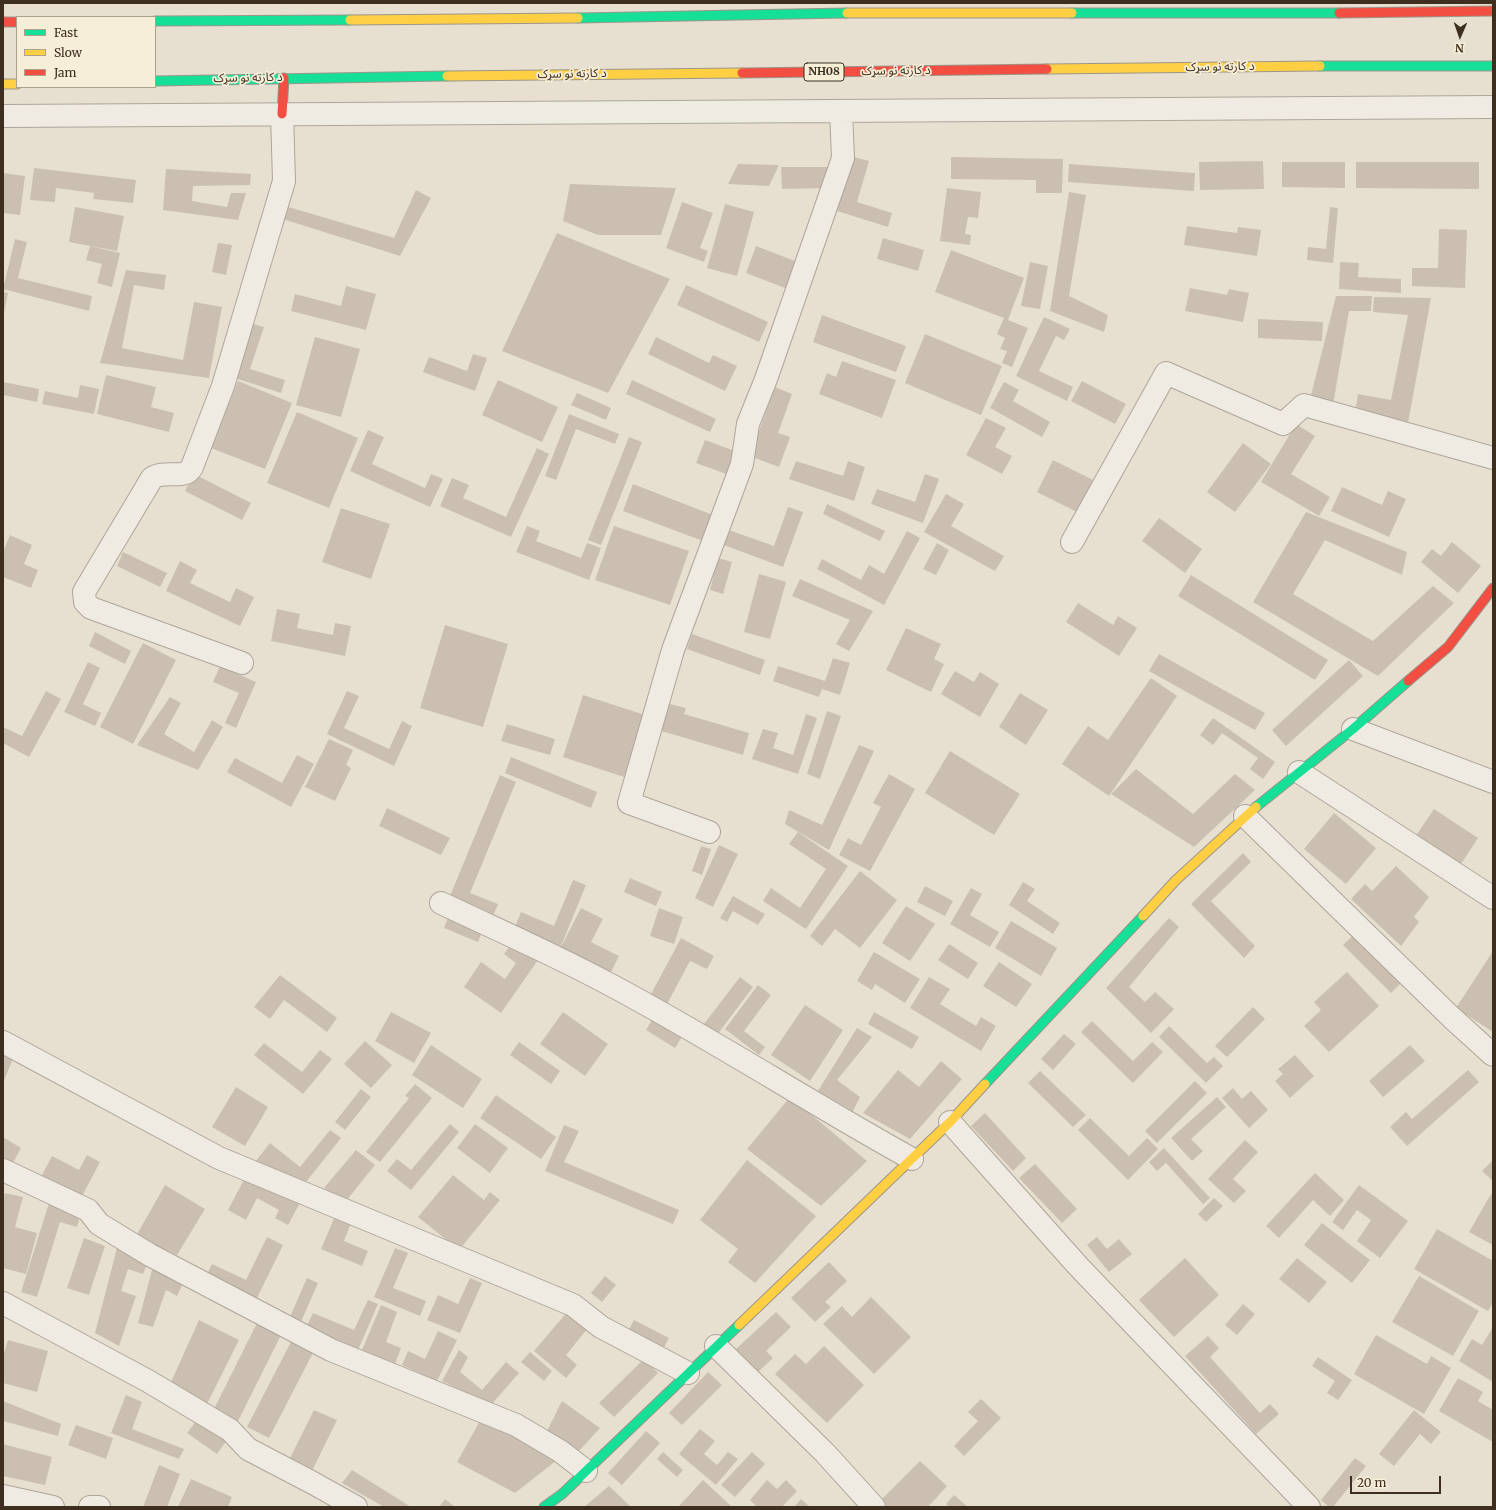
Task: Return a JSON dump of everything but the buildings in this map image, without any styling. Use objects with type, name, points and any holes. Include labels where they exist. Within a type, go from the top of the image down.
[{"type":"main road","points":[[851,13],[852,3]]},
{"type":"main road","points":[[156,21],[616,14],[1320,13],[1493,11]]},
{"type":"main road","points":[[3,22],[16,22]]},
{"type":"main road","name":"د کارته نو سړک","points":[[156,81],[284,78],[1316,66],[1493,66]]},
{"type":"main road","points":[[282,114],[284,78]]},
{"type":"main road","points":[[3,84],[16,84]]},
{"type":"main road","points":[[544,1507],[562,1494],[950,1122],[1176,880],[1245,816],[1353,729],[1448,647],[1493,588]]},
{"type":"street","points":[[3,116],[1493,106]]},
{"type":"street","points":[[709,832],[629,803],[673,650],[742,464],[748,424],[766,380],[843,158],[841,111]]},
{"type":"street","points":[[242,663],[91,608],[85,602],[84,592],[152,478],[157,474],[184,474],[190,472],[223,386],[284,181],[282,114]]},
{"type":"street","points":[[1072,542],[1166,373],[1283,424],[1304,405],[1493,458]]},
{"type":"street","points":[[1353,729],[1493,782]]},
{"type":"street","points":[[1300,772],[1493,898]]},
{"type":"street","points":[[1245,816],[1450,1017],[1493,1055]]},
{"type":"street","points":[[441,903],[607,982],[912,1159]]},
{"type":"street","points":[[3,1042],[219,1158],[573,1306],[601,1327],[688,1373]]},
{"type":"street","points":[[950,1122],[1078,1266],[1309,1507]]},
{"type":"street","points":[[3,1170],[88,1210],[100,1224],[150,1255],[331,1350],[516,1425],[560,1451],[586,1471]]},
{"type":"street","points":[[3,1303],[148,1381],[230,1430],[248,1449],[356,1507]]},
{"type":"street","points":[[716,1346],[825,1453],[874,1507]]},
{"type":"street","points":[[3,1496],[53,1507]]},
{"type":"street","points":[[90,1507],[99,1507]]},
{"type":"traffic: fast","points":[[578,18],[847,13]]},
{"type":"traffic: fast","points":[[1072,13],[1339,13]]},
{"type":"traffic: fast","points":[[156,21],[350,20]]},
{"type":"traffic: fast","points":[[1320,66],[1493,66]]},
{"type":"traffic: fast","points":[[156,81],[447,76]]},
{"type":"traffic: fast","points":[[1256,807],[1353,729],[1408,681]]},
{"type":"traffic: fast","points":[[985,1084],[1143,916]]},
{"type":"traffic: fast","points":[[544,1507],[562,1494],[739,1325]]},
{"type":"traffic: slow","points":[[847,13],[1072,13]]},
{"type":"traffic: slow","points":[[350,20],[578,18]]},
{"type":"traffic: slow","points":[[1047,69],[1320,66]]},
{"type":"traffic: slow","points":[[447,76],[742,73]]},
{"type":"traffic: slow","points":[[3,84],[16,84]]},
{"type":"traffic: slow","points":[[1143,916],[1176,880],[1256,807]]},
{"type":"traffic: slow","points":[[739,1325],[950,1122],[985,1084]]},
{"type":"traffic: jam","points":[[1339,13],[1493,11]]},
{"type":"traffic: jam","points":[[3,22],[16,22]]},
{"type":"traffic: jam","points":[[742,73],[1047,69]]},
{"type":"traffic: jam","points":[[282,114],[284,78]]},
{"type":"traffic: jam","points":[[1408,681],[1448,647],[1493,588]]}]
